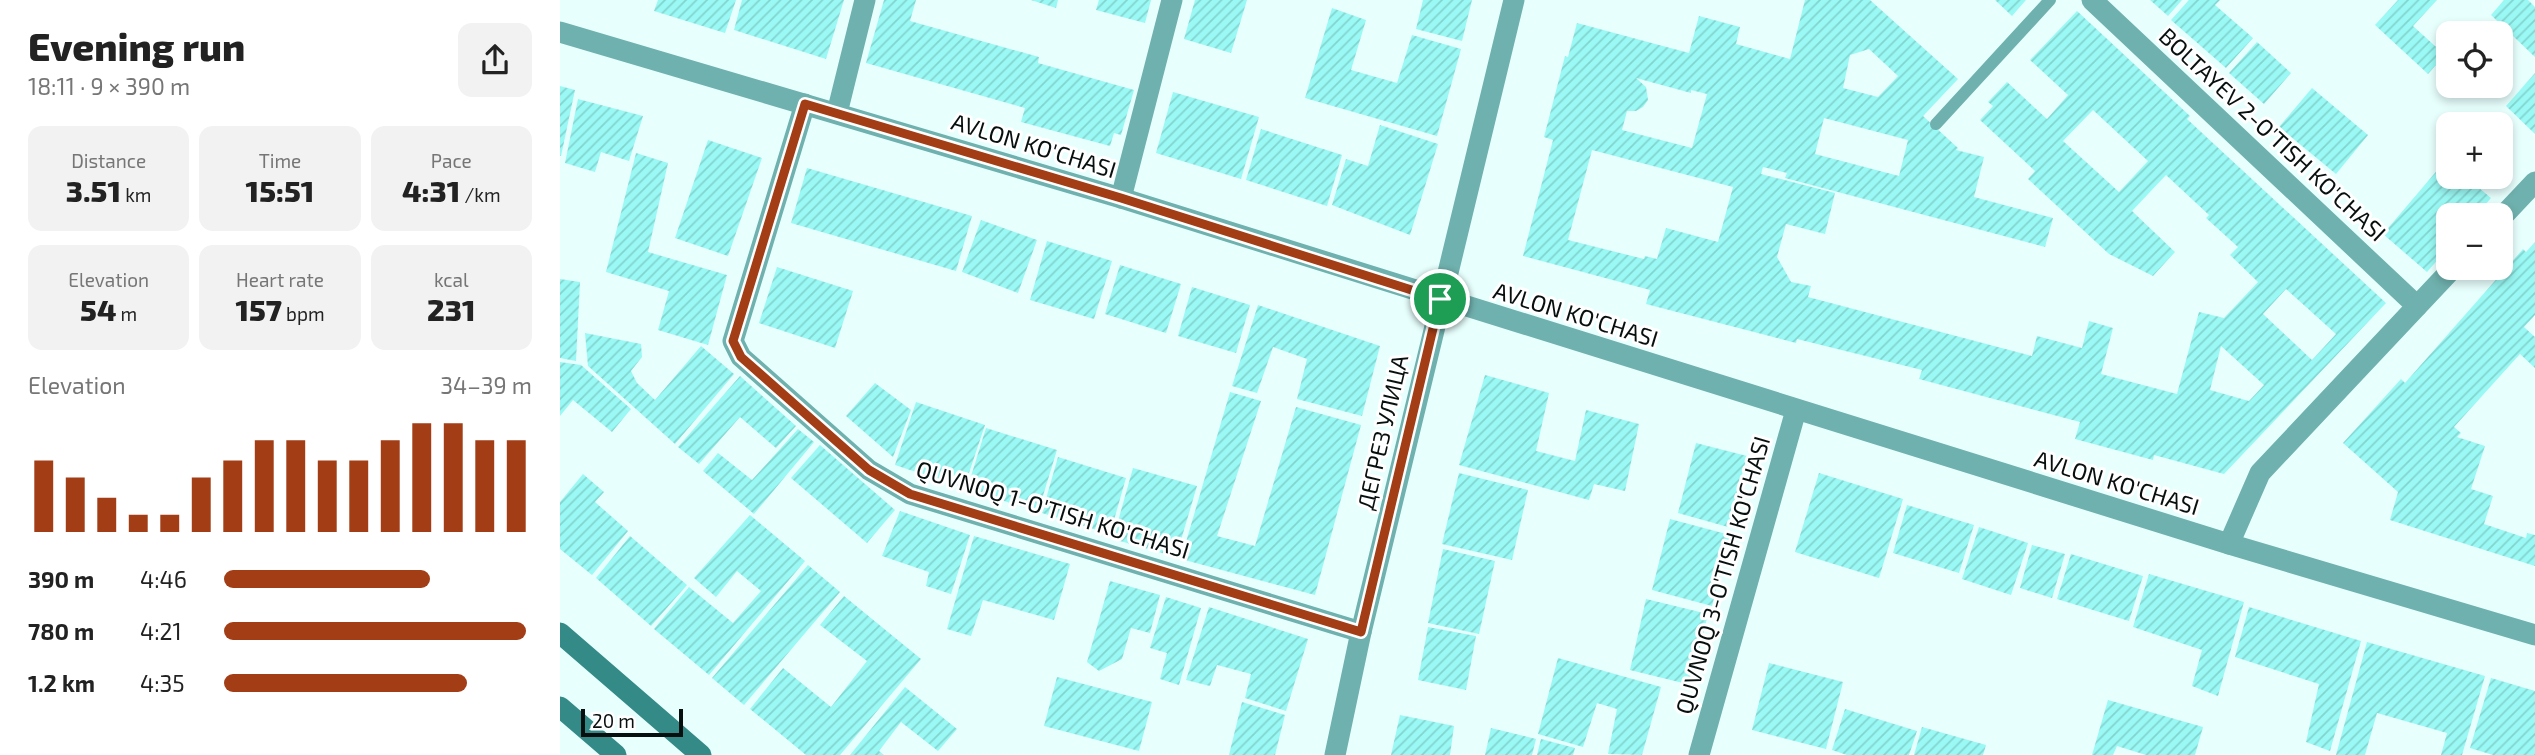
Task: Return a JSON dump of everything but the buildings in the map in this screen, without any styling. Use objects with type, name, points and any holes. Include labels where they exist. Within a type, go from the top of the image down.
[{"type":"main road","points":[[560,633],[701,755]]},
{"type":"main road","points":[[560,707],[616,755]]},
{"type":"street","points":[[837,113],[865,0]]},
{"type":"street","points":[[1121,198],[1172,0]]},
{"type":"street","name":"ДЕГРЕЗ УЛИЦА","points":[[1335,755],[1361,632],[1514,0]]},
{"type":"street","name":"BOLTAYEV 2-O'TISH KO'CHASI","points":[[2092,0],[2417,306]]},
{"type":"street","name":"AVLON KO'CHASI","points":[[560,32],[1121,198],[2229,544],[2535,635]]},
{"type":"street","name":"QUVNOQ 1-O'TISH KO'CHASI","points":[[805,104],[733,341],[741,357],[869,470],[910,494],[1361,632]]},
{"type":"street","points":[[2513,205],[2535,182]]},
{"type":"street","points":[[2229,544],[2260,473],[2442,280]]},
{"type":"street","name":"QUVNOQ 3-O'TISH KO'CHASI","points":[[1700,755],[1796,410]]},
{"type":"lane","points":[[1936,124],[2050,0]]},
{"type":"route","points":[[805,104],[1121,198],[1440,299],[1361,632],[910,494],[869,470],[741,357],[733,341],[805,104]]}]
